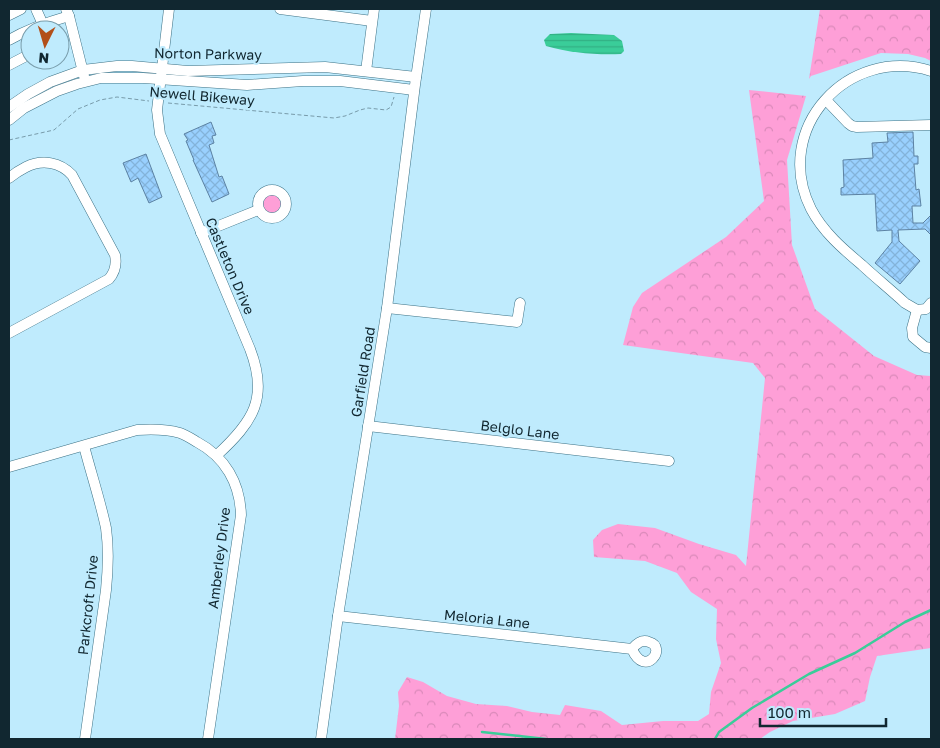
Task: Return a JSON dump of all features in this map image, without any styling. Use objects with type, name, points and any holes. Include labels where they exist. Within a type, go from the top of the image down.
[{"type":"street","points":[[9,15],[21,9]]},
{"type":"street","name":"Castleton Drive","points":[[169,9],[157,115],[160,134],[255,364],[258,380],[255,403],[250,419],[217,455]]},
{"type":"street","points":[[280,9],[372,20]]},
{"type":"street","points":[[366,71],[374,9]]},
{"type":"street","name":"Garfield Road","points":[[322,739],[338,616],[387,308],[426,9]]},
{"type":"street","points":[[55,20],[68,12],[86,82]]},
{"type":"street","points":[[9,40],[20,33]]},
{"type":"street","name":"Norton Parkway","points":[[9,107],[50,82],[83,70],[117,66],[132,66],[161,74],[247,85],[304,81],[340,81],[414,90]]},
{"type":"street","name":"Norton Parkway","points":[[9,120],[24,108],[64,88],[101,78],[188,71],[326,67],[416,77]]},
{"type":"street","points":[[931,71],[924,68],[892,67],[858,75],[845,82],[834,90],[816,111],[806,132],[800,158],[801,178],[805,193],[820,225],[842,248],[905,303],[918,310],[926,309],[931,303]]},
{"type":"street","points":[[826,100],[852,126],[931,125]]},
{"type":"street","points":[[9,178],[26,167],[46,162],[59,165],[68,171],[72,175],[115,255],[116,261],[115,272],[109,280],[9,333]]},
{"type":"street","points":[[202,233],[258,210]]},
{"type":"street","points":[[387,308],[517,322],[520,303]]},
{"type":"street","points":[[918,310],[912,328],[913,337],[925,347],[931,348]]},
{"type":"street","name":"Belglo Lane","points":[[368,426],[669,461]]},
{"type":"street","name":"Amberley Drive","points":[[9,467],[137,430],[160,430],[181,433],[202,444],[217,455],[230,473],[236,487],[241,516],[208,739]]},
{"type":"street","name":"Parkcroft Drive","points":[[84,446],[106,529],[108,562],[106,590],[85,739]]},
{"type":"street","name":"Meloria Lane","points":[[338,616],[632,649]]},
{"type":"path","name":"Newell Bikeway","points":[[9,140],[54,130],[78,109],[100,100],[117,97],[334,118],[368,108],[386,110],[391,107],[394,96]]},
{"type":"green space","points":[[820,9],[931,9],[931,61],[908,54],[881,53],[811,76],[809,79]]},
{"type":"green space","points":[[749,90],[806,96],[787,160],[792,245],[815,309],[874,356],[917,375],[931,376],[931,648],[877,656],[865,701],[835,714],[793,721],[760,739],[395,739],[399,706],[398,692],[407,677],[423,682],[447,696],[476,704],[507,706],[532,712],[560,715],[565,705],[601,711],[622,725],[663,721],[698,721],[709,714],[711,692],[721,663],[716,639],[717,609],[691,592],[677,573],[645,561],[594,557],[593,540],[602,530],[618,524],[655,528],[736,555],[746,566],[765,378],[753,363],[623,345],[633,307],[642,293],[726,237],[764,201]]},
{"type":"green space","points":[[272,193],[279,196],[282,203],[279,210],[272,213],[265,210],[262,203],[265,196]]},
{"type":"shaded area","points":[[550,34],[614,35],[622,41],[624,51],[621,54],[593,54],[546,46],[544,40]]},
{"type":"building","points":[[211,122],[216,135],[212,136],[214,143],[209,145],[219,177],[222,176],[229,194],[212,202],[193,160],[186,141],[188,140],[184,134]]},
{"type":"building","points":[[913,132],[914,156],[918,156],[918,164],[914,164],[916,190],[919,189],[921,206],[912,206],[913,223],[923,223],[931,215],[931,235],[925,229],[898,230],[899,241],[920,261],[900,284],[875,263],[892,242],[892,230],[877,231],[875,194],[841,195],[841,188],[844,187],[843,160],[873,158],[872,143],[888,142],[887,133]]},
{"type":"building","points":[[146,154],[162,197],[149,203],[138,178],[131,182],[123,163]]},
{"type":"waterway","points":[[715,739],[719,732],[752,708],[809,674],[855,653],[905,622],[931,610]]},
{"type":"waterway","points":[[482,732],[546,739]]}]
